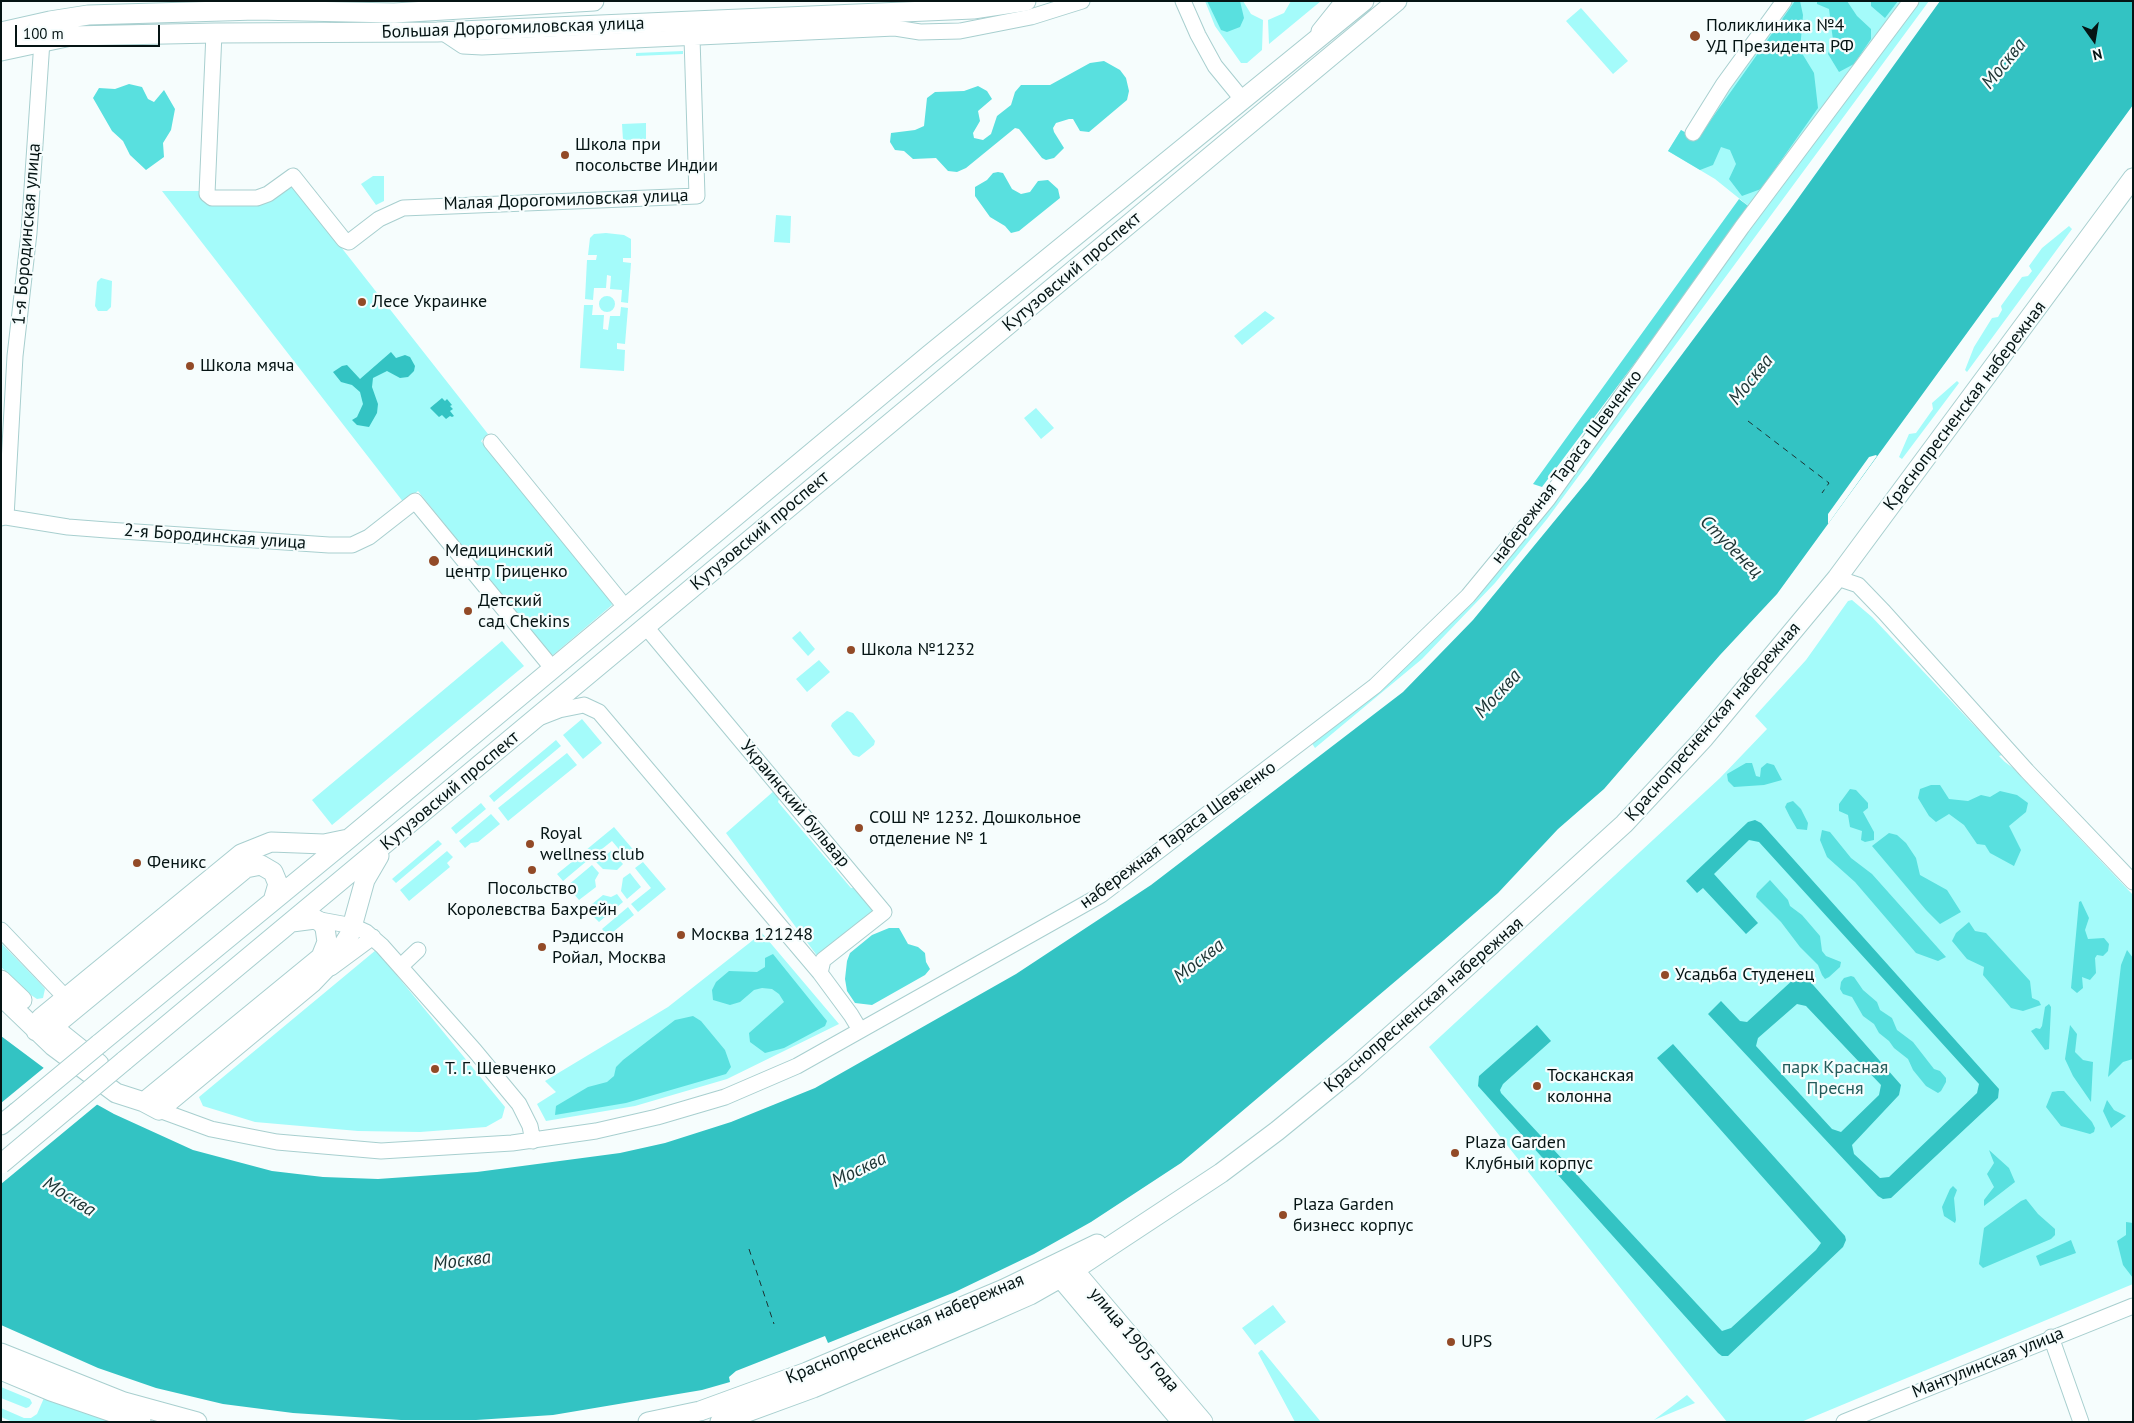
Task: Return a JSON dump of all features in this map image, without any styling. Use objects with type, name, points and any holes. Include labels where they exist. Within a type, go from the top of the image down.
[{"type":"main road","points":[[183,1],[256,10]]},
{"type":"main road","name":"Большая Дорогомиловская улица","points":[[1,32],[88,15],[367,7],[440,11],[594,1]]},
{"type":"main road","name":"Большая Дорогомиловская улица","points":[[1,51],[71,36],[440,32],[1026,1]]},
{"type":"main road","name":"Кутузовский проспект","points":[[1,1125],[351,838],[922,361],[1364,1]]},
{"type":"main road","name":"Кутузовский проспект","points":[[1,1164],[1397,1]]},
{"type":"main road","name":"Краснопресненская набережная","points":[[720,1422],[813,1388],[980,1318],[1063,1268],[1155,1218],[1277,1131],[1353,1068],[1479,958],[1624,824],[1704,738],[1837,578],[2133,178]]},
{"type":"main road","points":[[43,1025],[66,998],[241,854],[272,842],[324,844],[351,838]]},
{"type":"main road","points":[[151,1106],[312,982],[333,961],[353,926],[365,880],[388,843]]},
{"type":"main road","points":[[43,1025],[246,868],[261,865],[273,872],[278,884],[273,901]]},
{"type":"main road","points":[[151,1106],[321,957],[325,950],[327,936],[322,923],[315,919],[292,922]]},
{"type":"main road","name":"набережная Тараса Шевченко","points":[[1,980],[43,1025],[116,1093],[151,1106]]},
{"type":"main road","name":"набережная Тараса Шевченко","points":[[1,996],[43,1025]]},
{"type":"main road","name":"Краснопресненская набережная","points":[[648,1422],[700,1411],[798,1375],[972,1303],[1063,1268]]},
{"type":"main road","name":"улица 1905 года","points":[[1063,1268],[1182,1422]]},
{"type":"main road","name":"улица 1905 года","points":[[1063,1268],[1203,1422]]},
{"type":"main road","points":[[1,1353],[124,1402],[197,1422]]},
{"type":"main road","points":[[1,1370],[51,1391],[141,1422]]},
{"type":"street","points":[[440,11],[432,15],[429,22],[432,29],[456,42],[472,47],[894,28],[925,32],[960,31],[1031,17],[1082,1]]},
{"type":"street","points":[[1306,48],[1343,1]]},
{"type":"street","points":[[1692,133],[1723,85],[1784,1]]},
{"type":"street","name":"набережная Тараса Шевченко","points":[[151,1106],[211,1129],[277,1142],[381,1152],[533,1141],[631,1124],[725,1097],[797,1066],[1101,895],[1375,686],[1468,596],[1548,499],[1742,227],[1911,1]]},
{"type":"street","points":[[1184,3],[1198,35],[1215,66],[1242,99]]},
{"type":"street","points":[[366,34],[367,7]]},
{"type":"street","name":"Малая Дорогомиловская улица","points":[[214,33],[207,194],[212,198],[257,198],[268,194],[293,176],[344,240],[349,242],[379,219],[403,208],[697,196],[692,38]]},
{"type":"street","name":"1-я Бородинская улица","points":[[4,517],[15,356],[29,233],[42,42]]},
{"type":"street","points":[[491,442],[626,608]]},
{"type":"street","name":"2-я Бородинская улица","points":[[4,517],[68,526],[329,545],[352,545],[369,537],[416,501],[553,669]]},
{"type":"street","points":[[1837,578],[1858,586],[1884,612],[2022,764],[2133,882]]},
{"type":"street","name":"Украинский бульвар","points":[[646,627],[884,912],[823,960],[820,973]]},
{"type":"street","points":[[536,720],[573,706],[584,705],[599,712],[820,973],[860,1030]]},
{"type":"street","points":[[315,919],[353,926],[373,937],[401,966],[518,1104],[528,1121],[533,1141]]},
{"type":"street","points":[[1,930],[66,998]]},
{"type":"street","points":[[312,982],[373,937]]},
{"type":"street","points":[[401,966],[418,950]]},
{"type":"street","name":"Мантулинская улица","points":[[1844,1422],[2051,1337],[2133,1306]]},
{"type":"street","points":[[2051,1337],[2081,1422]]},
{"type":"green space","points":[[1205,1],[1243,1],[1251,14],[1263,20],[1262,50],[1247,63],[1241,63],[1215,26]]},
{"type":"green space","points":[[1291,1],[1321,1],[1269,44],[1268,20],[1284,13]]},
{"type":"green space","points":[[1790,1],[1905,1],[1751,208],[1715,179],[1668,151],[1681,130],[1693,137]]},
{"type":"green space","points":[[1916,1],[1929,1],[1547,519],[1495,583],[1422,659],[1315,748],[1311,742],[1380,686],[1592,444]]},
{"type":"green space","points":[[1581,8],[1628,61],[1613,74],[1566,21]]},
{"type":"green space","points":[[683,51],[683,54],[636,56],[636,53]]},
{"type":"green space","points":[[646,123],[646,139],[623,140],[622,124]]},
{"type":"green space","points":[[373,176],[384,176],[384,201],[376,205],[361,184]]},
{"type":"green space","points":[[293,186],[488,434],[481,441],[611,599],[612,605],[553,655],[550,654],[523,622],[418,491],[404,503],[162,191],[201,191],[210,202]]},
{"type":"green space","points":[[776,215],[791,216],[790,243],[774,242]]},
{"type":"green space","points":[[2069,226],[2072,229],[1967,372],[1965,370],[1974,347],[1992,318],[1998,317],[2002,310],[2001,306],[2022,277],[2028,276],[2032,271],[2029,266],[2042,248]]},
{"type":"green space","points":[[594,234],[624,235],[631,239],[631,258],[623,258],[623,262],[631,263],[628,303],[621,302],[622,290],[610,289],[611,276],[607,275],[606,288],[594,288],[593,300],[585,299],[587,260],[596,260],[597,255],[588,255],[590,238]]},
{"type":"green space","points":[[101,278],[112,281],[111,307],[107,311],[98,311],[95,306],[97,282]]},
{"type":"green space","points":[[607,296],[615,304],[607,312],[599,304]]},
{"type":"green space","points":[[584,305],[593,305],[592,315],[604,315],[603,329],[608,330],[610,316],[620,316],[621,307],[628,308],[625,344],[617,343],[617,349],[625,350],[624,371],[580,368]]},
{"type":"green space","points":[[1265,311],[1275,318],[1242,345],[1234,336]]},
{"type":"green space","points":[[1957,381],[1959,383],[1902,459],[1899,457],[1909,434],[1916,433],[1933,409],[1932,403]]},
{"type":"green space","points":[[1036,408],[1054,428],[1041,439],[1024,418]]},
{"type":"green space","name":"парк Красная Пресня","points":[[1852,600],[1872,617],[2002,755],[1999,756],[2013,768],[2133,895],[2133,1284],[1801,1422],[1727,1422],[1429,1047],[1720,778],[1767,729],[1755,716],[1806,660],[1848,601]]},
{"type":"green space","points":[[800,631],[815,649],[808,656],[792,638]]},
{"type":"green space","points":[[502,641],[524,666],[332,825],[312,800]]},
{"type":"green space","points":[[819,660],[830,672],[807,692],[796,679]]},
{"type":"green space","points":[[847,711],[853,713],[875,741],[874,745],[859,757],[853,755],[831,726],[832,723]]},
{"type":"green space","points":[[582,719],[602,743],[583,759],[563,735]]},
{"type":"green space","points":[[556,740],[561,746],[494,802],[489,796]]},
{"type":"green space","points":[[567,753],[577,765],[508,821],[498,808]]},
{"type":"green space","points":[[775,790],[780,796],[778,802],[851,888],[859,888],[869,900],[872,911],[818,957],[726,833]]},
{"type":"green space","points":[[481,803],[486,809],[456,834],[451,828]]},
{"type":"green space","points":[[491,814],[500,824],[478,842],[471,843],[465,848],[459,841]]},
{"type":"green space","points":[[614,827],[636,853],[628,860],[612,841],[592,857],[586,850]]},
{"type":"green space","points":[[438,840],[442,844],[396,883],[392,879]]},
{"type":"green space","points":[[447,851],[453,857],[447,863],[450,867],[409,901],[400,890]]},
{"type":"green space","points":[[611,851],[623,864],[617,870],[603,869],[596,862]]},
{"type":"green space","points":[[583,853],[588,860],[563,881],[557,874]]},
{"type":"green space","points":[[643,862],[666,889],[638,912],[631,904],[651,888],[635,868]]},
{"type":"green space","points":[[592,865],[599,873],[595,880],[596,887],[579,900],[567,886]]},
{"type":"green space","points":[[630,873],[641,887],[627,899],[621,891],[623,878]]},
{"type":"green space","points":[[617,894],[623,902],[599,922],[586,909],[603,895],[611,897]]},
{"type":"green space","points":[[628,907],[634,915],[608,936],[602,929]]},
{"type":"green space","points":[[762,933],[839,1024],[727,1079],[635,1106],[546,1121],[537,1104],[556,1092],[545,1081],[668,1007]]},
{"type":"green space","points":[[1,943],[45,989],[43,998],[37,999],[31,995],[1,967]]},
{"type":"green space","points":[[376,950],[505,1107],[502,1118],[486,1127],[420,1132],[358,1131],[255,1122],[203,1106],[199,1097]]},
{"type":"green space","points":[[1273,1305],[1286,1322],[1255,1345],[1242,1328]]},
{"type":"green space","points":[[1261,1350],[1321,1422],[1295,1422],[1258,1353]]},
{"type":"green space","points":[[1,1387],[30,1399],[32,1403],[26,1408],[1,1398]]},
{"type":"green space","points":[[1687,1395],[1695,1403],[1654,1420]]},
{"type":"green space","points":[[44,1398],[115,1422],[13,1422],[1,1417],[1,1408],[24,1418],[31,1418],[37,1414]]},
{"type":"shaded area","points":[[1207,1],[1240,1],[1244,18],[1240,27],[1227,32],[1221,30]]},
{"type":"shaded area","points":[[1795,1],[1800,1],[1803,15],[1800,50],[1814,73],[1818,108],[1761,189],[1742,196],[1729,179],[1736,164],[1730,150],[1721,147],[1713,165],[1700,170],[1668,151],[1681,130],[1693,137],[1703,131]]},
{"type":"shaded area","points":[[1817,1],[1847,1],[1857,16],[1871,29],[1871,39],[1854,64],[1839,72],[1828,54],[1833,40],[1829,9],[1817,4]]},
{"type":"shaded area","points":[[1871,1],[1898,1],[1885,18],[1871,6]]},
{"type":"shaded area","points":[[1104,61],[1120,70],[1126,78],[1129,91],[1127,100],[1089,132],[1080,131],[1073,119],[1056,123],[1053,128],[1054,132],[1064,148],[1054,158],[1046,160],[1042,158],[1019,129],[1015,128],[966,168],[957,172],[948,171],[936,158],[913,159],[904,151],[895,150],[890,142],[891,133],[915,130],[924,126],[927,98],[935,92],[964,91],[978,86],[987,91],[992,99],[978,111],[980,121],[973,133],[974,138],[983,140],[991,134],[997,116],[1011,105],[1015,92],[1021,85],[1050,85],[1090,63]]},
{"type":"shaded area","points":[[129,84],[142,87],[148,99],[154,102],[164,90],[175,109],[171,130],[163,143],[164,157],[146,170],[130,155],[123,141],[112,131],[93,98],[99,88],[115,89]]},
{"type":"shaded area","points":[[993,173],[1003,173],[1012,189],[1021,194],[1030,192],[1038,181],[1048,180],[1058,189],[1060,198],[1019,231],[1011,233],[1005,226],[990,217],[975,196],[975,187],[987,180]]},
{"type":"shaded area","points":[[1739,199],[1751,208],[1542,487],[1533,484]]},
{"type":"shaded area","points":[[1746,763],[1752,763],[1756,776],[1760,777],[1761,768],[1767,763],[1774,765],[1782,780],[1764,785],[1734,787],[1728,781],[1727,774]]},
{"type":"shaded area","points":[[1931,785],[1940,785],[1949,799],[1968,801],[1981,795],[1990,797],[2000,791],[2017,795],[2028,803],[2026,812],[2009,826],[2021,850],[2014,866],[1990,853],[1985,845],[1977,844],[1964,825],[1949,814],[1936,822],[1929,816],[1918,798],[1920,789]]},
{"type":"shaded area","points":[[1850,789],[1856,790],[1868,803],[1868,808],[1863,812],[1874,832],[1874,840],[1865,842],[1861,840],[1862,831],[1850,827],[1848,815],[1839,811],[1839,804]]},
{"type":"shaded area","points":[[1793,801],[1801,809],[1808,823],[1807,830],[1797,829],[1785,807],[1787,803]]},
{"type":"shaded area","points":[[1822,830],[1830,832],[1851,858],[1872,874],[1946,957],[1938,961],[1916,953],[1855,882],[1827,857],[1820,840]]},
{"type":"shaded area","points":[[1889,833],[1897,835],[1906,843],[1916,858],[1920,875],[1947,890],[1961,912],[1940,924],[1926,910],[1872,846]]},
{"type":"shaded area","points":[[1770,880],[1788,900],[1790,906],[1802,915],[1820,936],[1822,951],[1826,956],[1841,962],[1840,967],[1829,977],[1825,979],[1818,965],[1800,947],[1781,922],[1756,897],[1757,893]]},
{"type":"shaded area","points":[[2081,901],[2089,918],[2085,930],[2088,939],[2104,938],[2109,944],[2108,951],[2103,956],[2097,955],[2095,958],[2096,973],[2090,980],[2082,977],[2083,988],[2077,993],[2071,988],[2079,902]]},
{"type":"shaded area","points":[[1969,922],[1975,931],[1986,933],[2030,981],[2032,998],[2039,1001],[2041,1005],[2023,1011],[2011,1008],[1983,975],[1984,967],[1967,959],[1952,941],[1956,933]]},
{"type":"shaded area","points":[[889,928],[899,928],[908,944],[918,947],[925,953],[926,962],[930,969],[925,975],[872,1005],[855,1003],[847,991],[845,979],[850,953],[872,935]]},
{"type":"shaded area","points":[[2127,950],[2133,958],[2133,1059],[2123,1062],[2108,1077],[2121,965]]},
{"type":"shaded area","points":[[773,954],[827,1021],[825,1026],[784,1048],[765,1053],[750,1042],[749,1033],[784,1002],[779,994],[772,989],[762,988],[754,990],[740,1002],[730,1005],[713,1000],[712,990],[716,982],[729,971],[757,972],[765,967],[765,958]]},
{"type":"shaded area","points":[[1851,976],[1877,1002],[1880,1010],[1892,1018],[1897,1030],[1913,1042],[1934,1069],[1940,1071],[1946,1078],[1941,1091],[1938,1093],[1926,1086],[1913,1070],[1908,1059],[1879,1033],[1874,1024],[1863,1016],[1852,997],[1843,994],[1840,989],[1841,982],[1844,978]]},
{"type":"shaded area","points":[[2049,1004],[2051,1007],[2049,1049],[2045,1050],[2031,1031],[2036,1028],[2040,1029],[2042,1026],[2045,1007]]},
{"type":"shaded area","points":[[693,1016],[701,1021],[725,1050],[731,1067],[726,1074],[626,1103],[555,1115],[556,1106],[588,1087],[607,1082],[614,1076],[616,1067],[623,1060],[675,1020]]},
{"type":"shaded area","points":[[2070,1025],[2077,1034],[2075,1052],[2083,1060],[2093,1062],[2091,1102],[2073,1076],[2065,1059]]},
{"type":"shaded area","points":[[2064,1091],[2092,1122],[2095,1128],[2094,1132],[2090,1134],[2061,1126],[2046,1107],[2052,1092]]},
{"type":"shaded area","points":[[2107,1100],[2114,1110],[2126,1116],[2111,1128],[2103,1111]]},
{"type":"shaded area","points":[[1989,1150],[2009,1168],[2015,1182],[1984,1206],[1984,1200],[1994,1187],[1987,1174],[1994,1163]]},
{"type":"shaded area","points":[[1953,1186],[1957,1190],[1954,1198],[1955,1223],[1944,1216],[1942,1207]]},
{"type":"shaded area","points":[[2026,1199],[2038,1214],[2055,1229],[2055,1235],[2051,1239],[1983,1268],[1979,1264],[1984,1228]]},
{"type":"shaded area","points":[[2126,1222],[2133,1223],[2133,1278],[2123,1265],[2117,1241],[2126,1235]]},
{"type":"shaded area","points":[[2071,1240],[2076,1253],[2040,1266],[2036,1256]]},
{"type":"water","points":[[1940,1],[2133,1],[2133,105],[1777,594],[1720,655],[1604,789],[1558,829],[1498,893],[1181,1163],[1091,1222],[1034,1254],[955,1292],[828,1343],[825,1336],[736,1371],[729,1377],[730,1382],[702,1390],[553,1415],[476,1420],[401,1420],[293,1413],[223,1404],[156,1388],[98,1368],[1,1325],[1,1036],[80,1095],[114,1114],[193,1150],[272,1171],[323,1177],[378,1179],[477,1172],[620,1153],[665,1143],[731,1122],[815,1088],[1016,974],[1151,885],[1403,692],[1473,620],[1589,479],[1789,211]]},
{"type":"water","points":[[391,352],[396,358],[405,355],[410,357],[415,366],[414,371],[408,377],[400,378],[387,371],[373,378],[372,387],[378,404],[377,413],[369,427],[357,425],[352,420],[357,417],[363,404],[360,392],[352,385],[341,382],[333,372],[347,365],[360,379]]},
{"type":"water","points":[[442,398],[445,401],[447,399],[452,405],[450,406],[453,409],[450,411],[454,416],[446,419],[442,415],[439,417],[430,408]]},
{"type":"water","points":[[1755,820],[1761,823],[1999,1089],[1998,1098],[1891,1198],[1883,1199],[1878,1196],[1708,1014],[1721,1001],[1740,1021],[1747,1022],[1795,978],[1802,976],[1807,978],[1901,1085],[1899,1095],[1852,1145],[1854,1154],[1880,1178],[1889,1177],[1977,1093],[1979,1084],[1759,842],[1749,840],[1714,874],[1758,923],[1746,934],[1703,888],[1697,893],[1686,881],[1748,822]],"holes":[[[1797,1004],[1806,1006],[1881,1085],[1879,1095],[1841,1132],[1832,1129],[1756,1046],[1758,1038]]]},
{"type":"water","points":[[1537,1025],[1551,1041],[1503,1084],[1500,1090],[1501,1093],[1722,1331],[1731,1328],[1816,1250],[1821,1243],[1657,1058],[1673,1044],[1845,1236],[1846,1240],[1843,1247],[1728,1356],[1722,1356],[1718,1353],[1478,1086],[1479,1076]]},
{"type":"pier","points":[[1876,455],[1828,524],[1828,514],[1869,457]]},
{"type":"pier","points":[[46,1066],[81,1093],[99,1103],[1,1184],[1,1103]]},
{"type":"ferry route","points":[[1748,421],[1829,483],[1822,493]]},
{"type":"ferry route","points":[[749,1249],[774,1324]]},
{"type":"place","name":"Поликлиника №4 УД Президента РФ","points":[[1695,36]]},
{"type":"place","name":"Школа при посольстве Индии","points":[[565,155]]},
{"type":"place","name":"Лесе Украинке","points":[[362,302]]},
{"type":"place","name":"Школа мяча","points":[[190,366]]},
{"type":"place","name":"Медицинский центр Гриценко","points":[[434,561]]},
{"type":"place","name":"Детский сад Chekins","points":[[468,611]]},
{"type":"place","name":"Школа №1232","points":[[851,650]]},
{"type":"place","name":"СОШ № 1232. Дошкольное отделение № 1","points":[[859,828]]},
{"type":"place","name":"Royal wellness club","points":[[530,844]]},
{"type":"place","name":"Феникс","points":[[137,863]]},
{"type":"place","name":"Посольство Королевства Бахрейн","points":[[532,870]]},
{"type":"place","name":"Москва 121248","points":[[681,935]]},
{"type":"place","name":"Рэдиссон Ройал, Москва","points":[[542,947]]},
{"type":"place","name":"Усадьба Студенец","points":[[1665,975]]},
{"type":"place","name":"Т. Г. Шевченко","points":[[435,1069]]},
{"type":"place","name":"Тосканская колонна","points":[[1537,1086]]},
{"type":"place","name":"Plaza Garden Клубный корпус","points":[[1455,1153]]},
{"type":"place","name":"Plaza Garden бизнесс корпус","points":[[1283,1215]]},
{"type":"place","name":"UPS","points":[[1451,1342]]},
{"type":"water label","name":"Москва","points":[[2004,64]]},
{"type":"water label","name":"Москва","points":[[1751,380]]},
{"type":"water label","name":"Студенец","points":[[1731,547]]},
{"type":"water label","name":"Москва","points":[[1498,694]]},
{"type":"water label","name":"Москва","points":[[1199,961]]},
{"type":"water label","name":"Москва","points":[[859,1170]]},
{"type":"water label","name":"Москва","points":[[69,1197]]},
{"type":"water label","name":"Москва","points":[[462,1261]]}]
